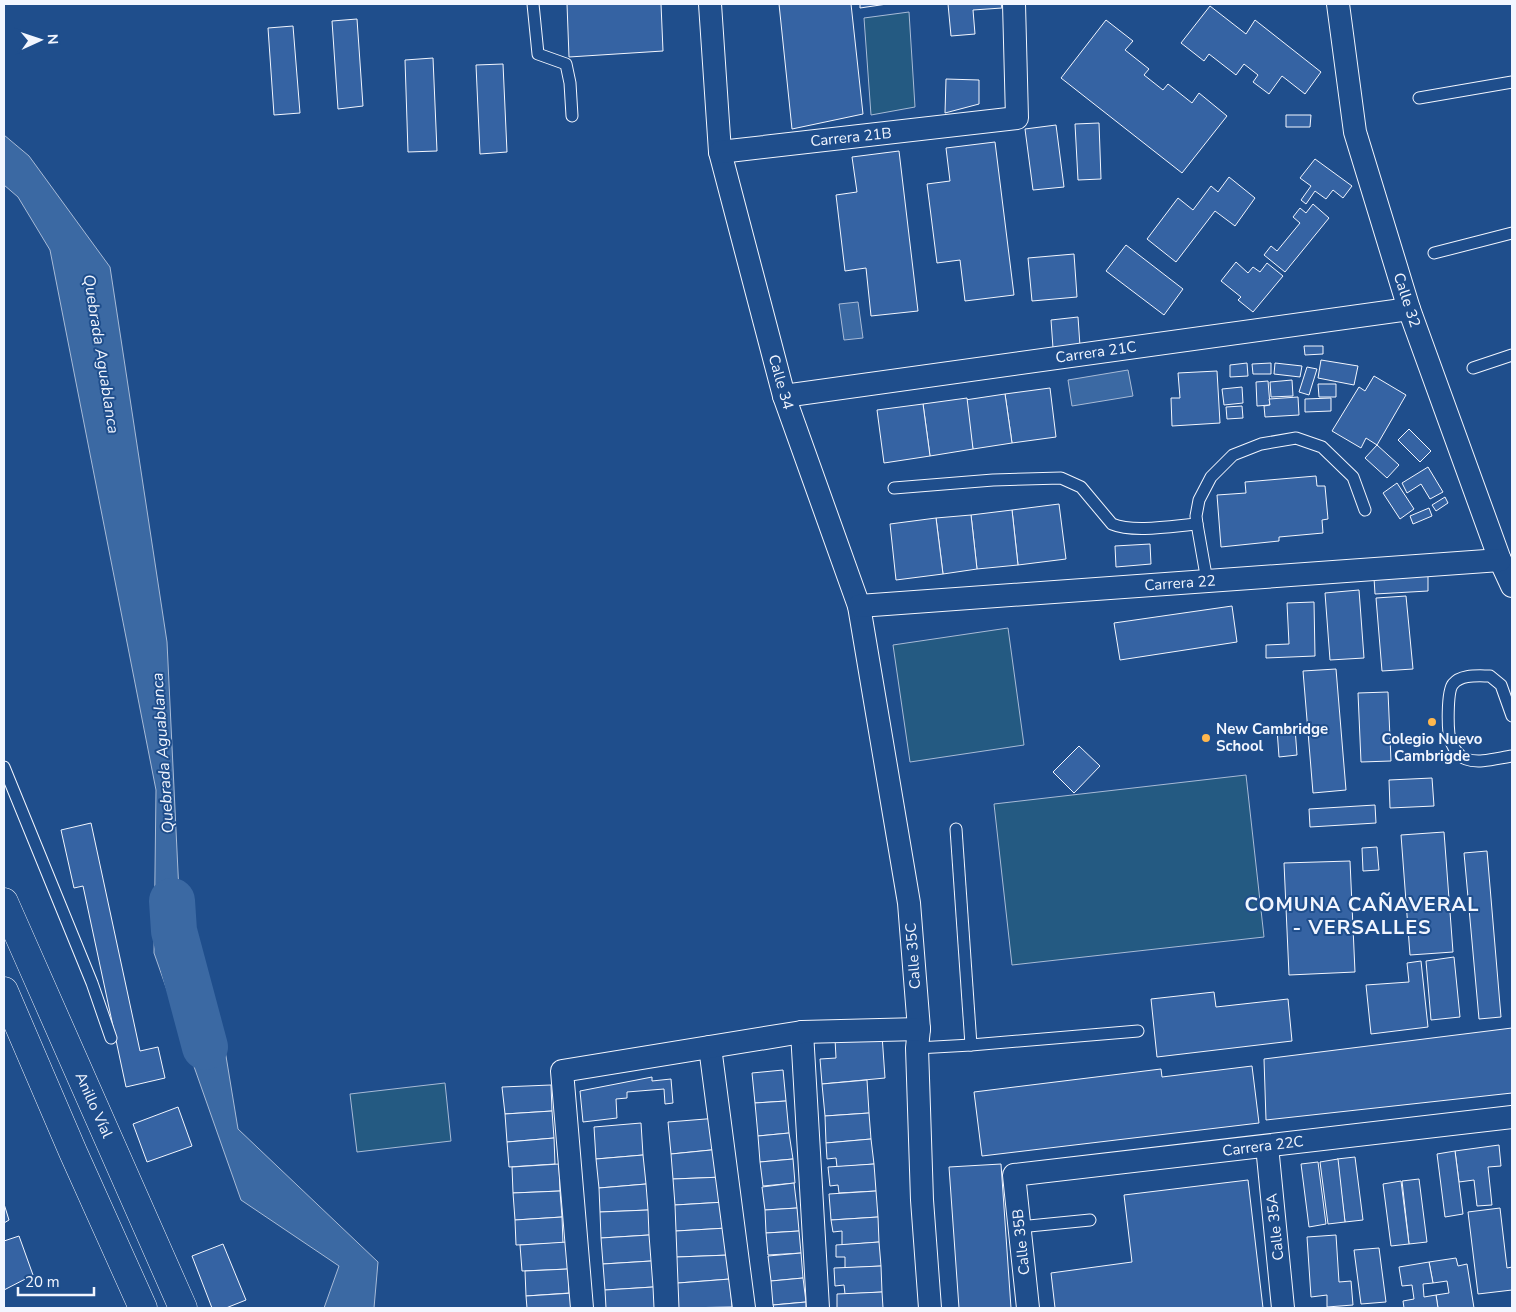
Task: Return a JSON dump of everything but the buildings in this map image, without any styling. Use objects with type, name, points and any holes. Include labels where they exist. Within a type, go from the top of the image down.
[{"type":"highway","name":"Anillo Víal","points":[[4,902],[183,1308]]},
{"type":"highway","points":[[4,991],[143,1308]]},
{"type":"street","points":[[710,4],[720,152]]},
{"type":"street","name":"Carrera 21B","points":[[720,152],[1017,118],[1014,4]]},
{"type":"street","name":"Calle 32","points":[[1338,4],[1355,132],[1409,308],[1500,560],[1512,586]]},
{"type":"street","name":"Calle 34","points":[[720,152],[784,396],[859,606]]},
{"type":"street","name":"Carrera 21C","points":[[784,396],[1409,308]]},
{"type":"street","name":"Carrera 22","points":[[859,606],[1500,560]]},
{"type":"street","name":"Calle 35C","points":[[859,606],[908,902],[918,1038],[922,1200],[930,1308]]},
{"type":"street","points":[[582,1308],[562,1071],[802,1032],[918,1038]]},
{"type":"street","points":[[802,1032],[818,1308]]},
{"type":"street","points":[[710,1048],[744,1308]]},
{"type":"street","name":"Carrera 22C","points":[[1014,1175],[1512,1117]]},
{"type":"street","name":"Calle 35A","points":[[1267,1146],[1283,1308]]},
{"type":"street","name":"Calle 35B","points":[[1014,1175],[1028,1308]]},
{"type":"lane","points":[[533,4],[538,54],[566,64],[570,83],[572,116]]},
{"type":"lane","points":[[1419,98],[1512,82]]},
{"type":"lane","points":[[1434,253],[1512,233]]},
{"type":"lane","points":[[1473,368],[1512,355]]},
{"type":"lane","points":[[1207,581],[1196,524],[1199,500],[1211,477],[1233,455],[1261,444],[1296,438],[1322,447],[1353,477],[1365,510]]},
{"type":"lane","points":[[894,488],[993,480],[1061,478],[1081,487],[1112,524],[1118,527],[1129,529],[1196,524]]},
{"type":"lane","points":[[1512,716],[1501,685],[1490,676],[1466,677],[1453,683],[1448,692],[1450,740],[1456,752],[1466,759],[1481,761],[1512,756]]},
{"type":"lane","points":[[4,767],[92,983],[111,1038]]},
{"type":"lane","points":[[956,829],[971,1045]]},
{"type":"lane","points":[[918,1038],[971,1045],[1138,1031]]},
{"type":"lane","points":[[1019,1227],[1090,1220]]},
{"type":"shaded area","points":[[909,12],[915,107],[871,115],[864,18]]},
{"type":"shaded area","points":[[1008,628],[1024,745],[910,762],[893,645]]},
{"type":"shaded area","points":[[1246,775],[1264,937],[1012,965],[994,804]]},
{"type":"shaded area","points":[[445,1083],[451,1141],[357,1152],[350,1094]]},
{"type":"water","points":[[4,135],[29,156],[110,267],[167,642],[183,976],[224,1044],[238,1129],[378,1262],[374,1308],[324,1308],[339,1266],[241,1200],[154,953],[156,790],[50,250],[18,197],[4,185]]},
{"type":"water","points":[[858,302],[863,338],[844,340],[839,304]]},
{"type":"water","points":[[1128,370],[1133,396],[1072,406],[1068,380]]},
{"type":"waterway","name":"Quebrada Aguablanca","points":[[172,901],[174,931],[205,1047]]},
{"type":"place","name":"Colegio Nuevo Cambrigde","points":[[1432,722]]},
{"type":"place","name":"New Cambridge School","points":[[1206,738]]},
{"type":"district","name":"COMUNA CAÑAVERAL - VERSALLES","points":[[1362,916]]}]
